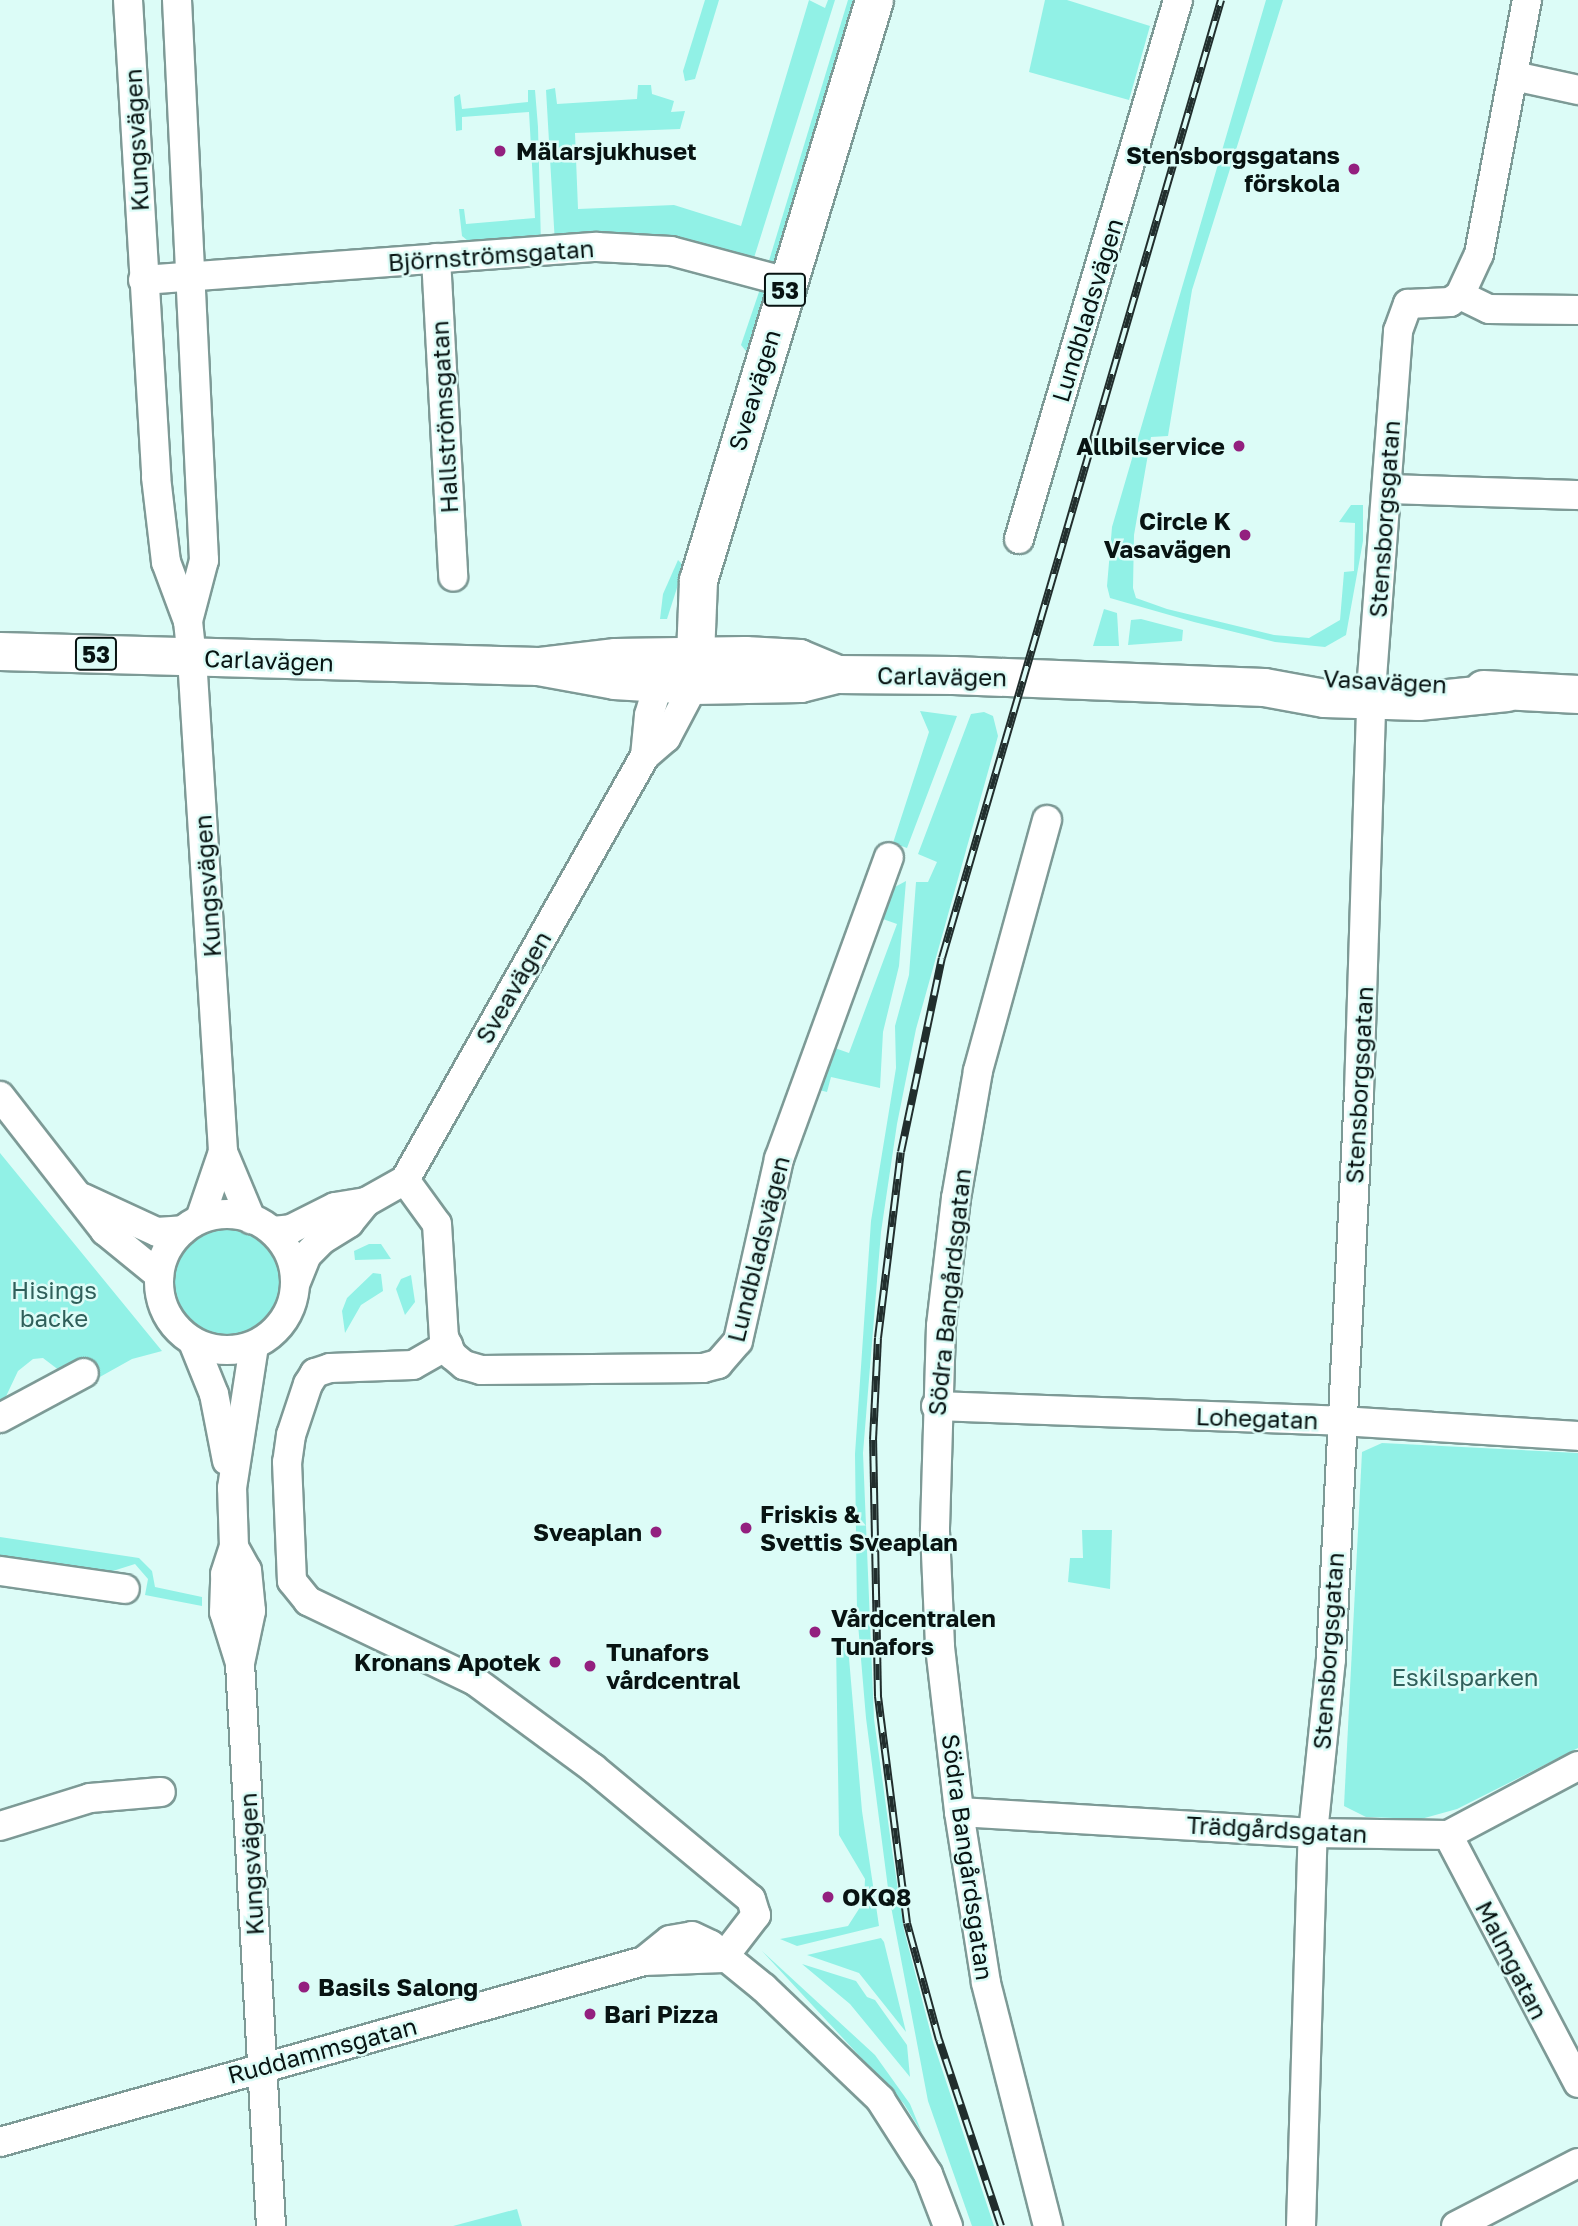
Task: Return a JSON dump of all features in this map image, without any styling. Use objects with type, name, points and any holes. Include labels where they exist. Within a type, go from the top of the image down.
[{"type":"main road","name":"Sveavägen","points":[[678,670],[698,580],[874,0]]},
{"type":"main road","name":"Carlavägen","points":[[0,651],[678,670],[800,683],[837,674],[1048,679]]},
{"type":"main road","name":"Vasavägen","points":[[1048,679],[1264,687],[1324,698],[1372,689],[1578,694]]},
{"type":"street","name":"Kungsvägen","points":[[128,0],[144,280],[166,562],[188,621],[192,657],[223,1152],[262,1225]]},
{"type":"street","name":"Kungsvägen","points":[[177,0],[204,560],[188,621]]},
{"type":"street","name":"Lundbladsvägen","points":[[1019,539],[1178,0]]},
{"type":"street","points":[[1527,0],[1479,254],[1460,295],[1489,309],[1578,310]]},
{"type":"street","points":[[1514,76],[1578,90]]},
{"type":"street","name":"Björnströmsgatan","points":[[191,275],[633,247],[671,251],[787,282]]},
{"type":"street","name":"Hallströmsgatan","points":[[436,258],[453,576]]},
{"type":"street","points":[[144,280],[191,275]]},
{"type":"street","name":"Stensborgsgatan","points":[[1301,2226],[1313,1833],[1331,1659],[1359,1092],[1372,689],[1400,315],[1408,304],[1450,302],[1460,295]]},
{"type":"street","points":[[1387,489],[1578,495]]},
{"type":"street","points":[[166,562],[204,560]]},
{"type":"street","name":"Sveavägen","points":[[405,1180],[645,756],[649,715],[678,670]]},
{"type":"street","name":"Södra Bangårdsgatan","points":[[1048,820],[978,1071],[956,1199],[936,1406],[940,1647],[959,1812],[986,1983],[1048,2226]]},
{"type":"street","name":"Lundbladsvägen","points":[[448,1345],[464,1365],[481,1370],[703,1368],[718,1364],[731,1353],[738,1341],[779,1159],[889,857]]},
{"type":"street","points":[[0,1096],[105,1231],[159,1275]]},
{"type":"street","name":"Kungsvägen","points":[[192,1224],[223,1152]]},
{"type":"street","points":[[77,1195],[156,1232],[228,1213],[262,1225],[291,1229],[335,1207],[366,1202],[405,1180],[437,1224],[448,1345],[413,1365],[330,1368],[315,1373],[308,1384],[290,1435],[287,1462],[292,1581],[308,1601],[475,1681],[593,1768],[751,1899],[756,1914],[723,1958],[764,1988],[880,2099],[922,2163],[948,2226]]},
{"type":"street","points":[[192,1224],[170,1244],[159,1275],[166,1313],[193,1342],[226,1351],[254,1346],[279,1328],[289,1314],[296,1282],[307,1255],[349,1223],[366,1202]]},
{"type":"street","points":[[262,1225],[288,1251],[296,1282]]},
{"type":"street","name":"Kungsvägen","points":[[193,1342],[214,1394],[232,1488],[234,1547],[225,1574],[224,1612],[230,1643],[240,1663],[265,2066],[271,2226]]},
{"type":"street","name":"Kungsvägen","points":[[232,1488],[254,1346]]},
{"type":"street","points":[[0,1418],[84,1373]]},
{"type":"street","name":"Lohegatan","points":[[936,1406],[1341,1421],[1578,1436]]},
{"type":"street","points":[[0,1571],[125,1589]]},
{"type":"street","name":"Trädgårdsgatan","points":[[959,1812],[1313,1833],[1448,1835],[1578,1766]]},
{"type":"street","points":[[0,1826],[90,1798],[161,1793]]},
{"type":"street","name":"Malmgatan","points":[[1448,1835],[1578,2083]]},
{"type":"street","name":"Ruddammsgatan","points":[[0,2142],[644,1961],[723,1958]]},
{"type":"street","points":[[1456,2226],[1578,2163]]},
{"type":"green space","points":[[705,0],[719,0],[695,79],[685,81],[683,71]]},
{"type":"green space","points":[[809,0],[825,8],[828,0],[835,0],[753,261],[555,244],[546,90],[555,88],[557,104],[637,99],[638,85],[651,85],[652,94],[674,101],[671,112],[685,111],[680,129],[575,133],[578,209],[674,205],[741,226]]},
{"type":"green space","points":[[848,0],[860,0],[779,260],[768,264]]},
{"type":"green space","points":[[1045,0],[1067,0],[1150,26],[1129,100],[1029,72]]},
{"type":"green space","points":[[1266,0],[1283,0],[1192,290],[1168,436],[1151,437],[1134,535],[1133,588],[1136,598],[1167,609],[1274,635],[1309,638],[1340,620],[1344,572],[1354,571],[1355,523],[1339,522],[1351,505],[1363,505],[1363,541],[1346,635],[1325,647],[1275,642],[1194,622],[1110,598],[1107,586],[1112,527]]},
{"type":"green space","points":[[528,90],[535,90],[541,244],[473,245],[462,236],[459,209],[464,209],[466,224],[535,218],[529,112],[462,117],[462,130],[456,131],[454,97],[460,94],[462,109],[528,102]]},
{"type":"green space","points":[[760,289],[766,296],[750,356],[741,345]]},
{"type":"green space","points":[[678,560],[684,566],[667,619],[660,619],[663,594]]},
{"type":"green space","points":[[1104,609],[1117,613],[1119,646],[1093,646]]},
{"type":"green space","points":[[1141,619],[1183,630],[1182,641],[1128,645],[1131,620]]},
{"type":"green space","points":[[920,711],[957,716],[907,848],[893,843],[929,732]]},
{"type":"green space","points":[[984,712],[993,716],[998,736],[916,1029],[897,1124],[881,1232],[863,1453],[874,1719],[892,1850],[904,1930],[933,2042],[994,2226],[972,2226],[928,2101],[889,1896],[866,1718],[857,1612],[855,1454],[871,1221],[896,1068],[895,1026],[909,975],[916,882],[928,882],[937,862],[918,854],[971,714]]},
{"type":"green space","points":[[906,881],[899,966],[883,1032],[880,1088],[831,1077],[827,1092],[819,1090],[832,1047],[849,1053],[897,924],[880,918],[893,888]]},
{"type":"green space","name":"Hisings backe","points":[[0,1153],[162,1351],[132,1359],[98,1378],[97,1374],[60,1371],[43,1358],[33,1359],[18,1371],[0,1409]]},
{"type":"green space","points":[[229,1229],[250,1233],[268,1245],[280,1263],[284,1284],[280,1305],[268,1323],[250,1335],[229,1339],[208,1335],[190,1323],[178,1305],[174,1284],[178,1263],[190,1245],[208,1233]]},
{"type":"green space","points":[[369,1244],[381,1244],[391,1259],[355,1260],[354,1251]]},
{"type":"green space","points":[[373,1273],[381,1274],[383,1291],[361,1305],[345,1333],[342,1311],[347,1298]]},
{"type":"green space","points":[[411,1275],[415,1302],[405,1315],[396,1289],[401,1279]]},
{"type":"green space","name":"Eskilsparken","points":[[1382,1443],[1578,1453],[1578,1748],[1457,1809],[1421,1819],[1366,1817],[1344,1806],[1362,1452]]},
{"type":"green space","points":[[1082,1530],[1112,1530],[1110,1589],[1068,1582],[1070,1558],[1083,1558]]},
{"type":"green space","points":[[0,1537],[139,1558],[152,1571],[155,1587],[202,1597],[202,1606],[145,1595],[148,1579],[135,1564],[97,1576],[0,1560]]},
{"type":"green space","points":[[836,1642],[848,1646],[862,1811],[879,1926],[797,1946],[780,1939],[848,1926],[864,1901],[865,1879],[839,1835]]},
{"type":"green space","points":[[881,1938],[906,2032],[859,1973],[807,1955]]},
{"type":"green space","points":[[762,1951],[875,2055],[910,2104],[922,2133],[904,2104]]},
{"type":"green space","points":[[802,1964],[856,1981],[867,1997],[875,2000],[907,2045],[910,2077],[850,2004]]},
{"type":"green space","points":[[517,2209],[522,2226],[453,2226]]},
{"type":"railway","points":[[1001,2226],[939,2040],[907,1923],[878,1696],[873,1440],[878,1338],[901,1152],[942,958],[1221,0]]},
{"type":"place","name":"Mälarsjukhuset","points":[[500,151]]},
{"type":"place","name":"Stensborgsgatans förskola","points":[[1354,169]]},
{"type":"place","name":"Allbilservice","points":[[1239,446]]},
{"type":"place","name":"Circle K Vasavägen","points":[[1245,535]]},
{"type":"place","name":"Friskis & Svettis Sveaplan","points":[[746,1528]]},
{"type":"place","name":"Sveaplan","points":[[656,1532]]},
{"type":"place","name":"Vårdcentralen Tunafors","points":[[815,1632]]},
{"type":"place","name":"Kronans Apotek","points":[[555,1662]]},
{"type":"place","name":"Tunafors vårdcentral","points":[[590,1666]]},
{"type":"place","name":"OKQ8","points":[[828,1897]]},
{"type":"place","name":"Basils Salong","points":[[304,1987]]},
{"type":"place","name":"Bari Pizza","points":[[590,2014]]}]
